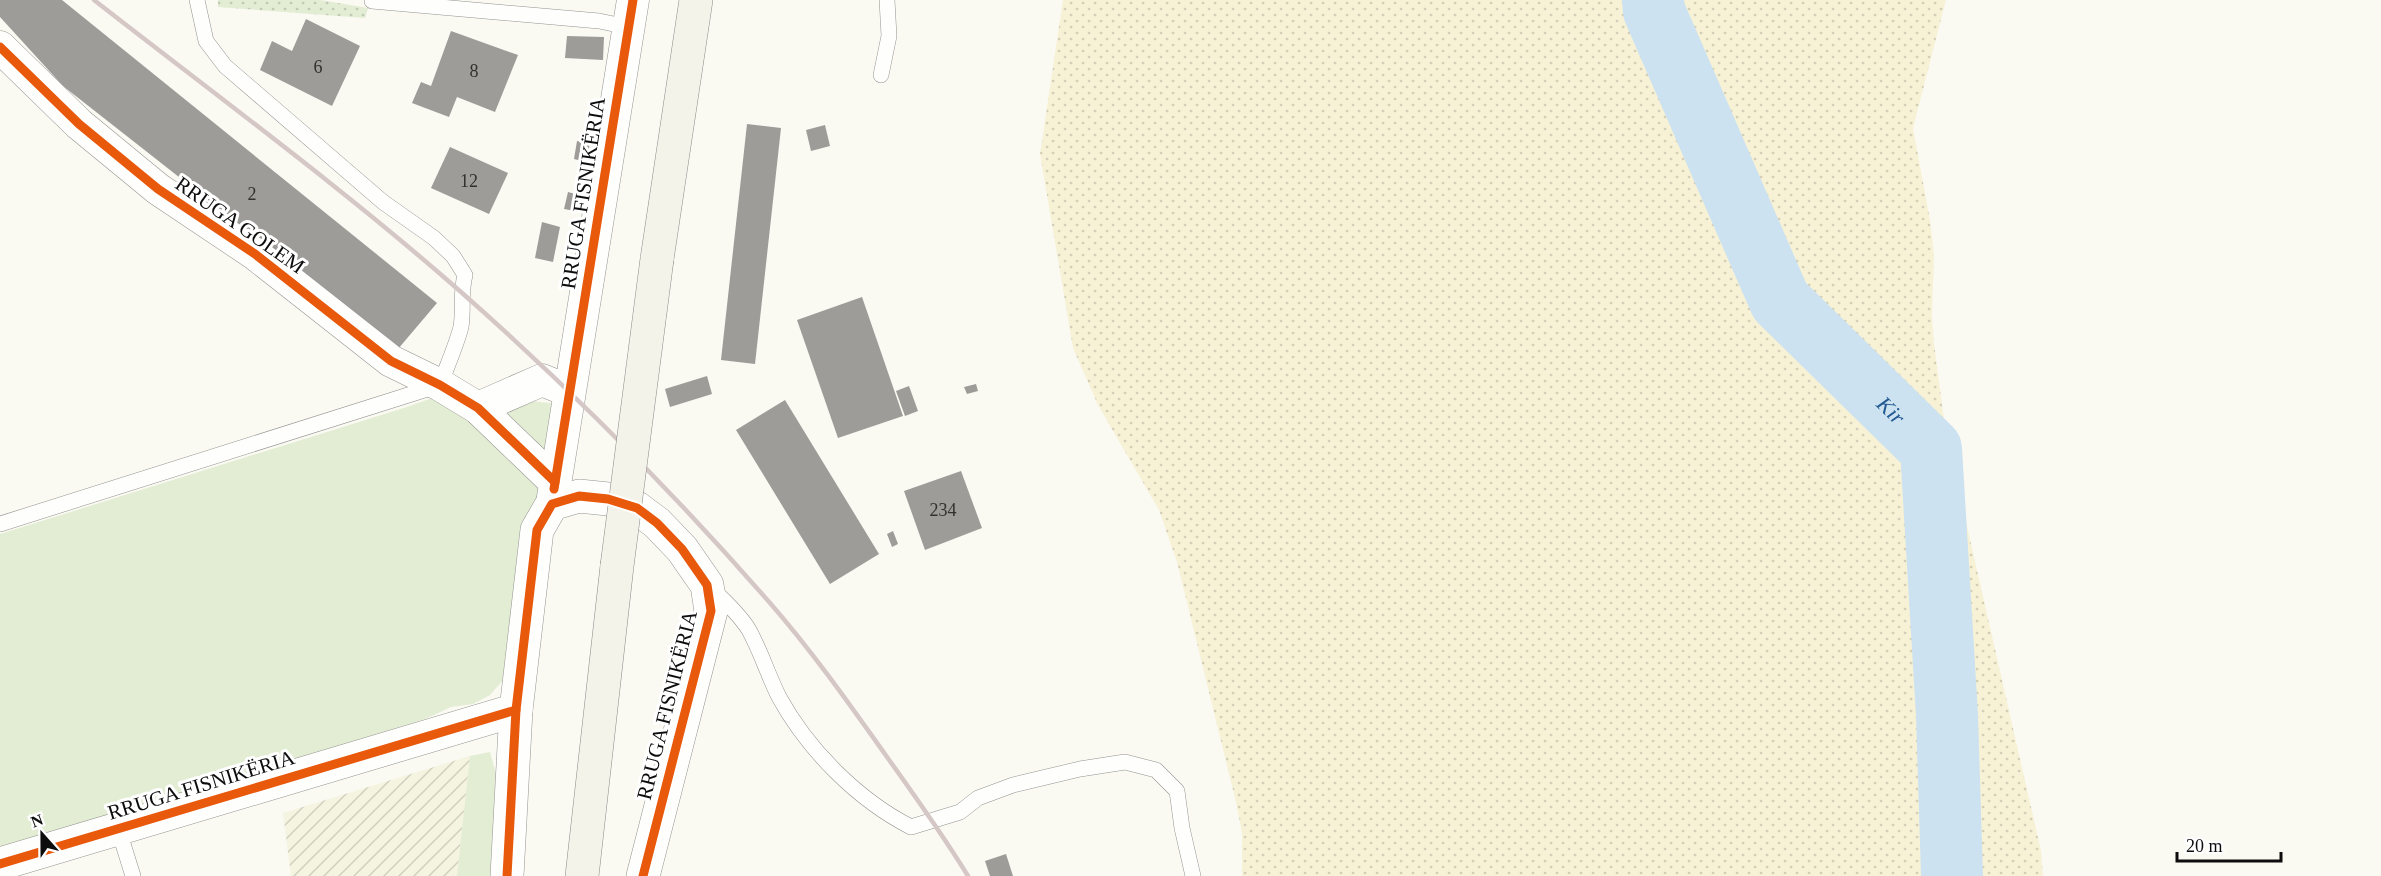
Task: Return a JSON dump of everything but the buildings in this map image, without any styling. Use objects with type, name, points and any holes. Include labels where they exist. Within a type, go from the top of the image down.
[{"type":"main road","points":[[582,876],[617,566],[657,259],[696,0]]},
{"type":"street","name":"RRUGA FISNIKËRIA","points":[[631,13],[554,493],[608,499],[637,508],[657,523],[682,549],[707,585],[711,611],[643,876]]},
{"type":"street","name":"RRUGA GOLEM","points":[[0,47],[79,124],[158,189],[255,254],[391,360],[478,408],[554,493]]},
{"type":"street","points":[[478,408],[542,380],[569,391]]},
{"type":"street","points":[[507,876],[516,710],[537,530],[554,493]]},
{"type":"street","name":"RRUGA FISNIKËRIA","points":[[12,866],[118,828],[516,710]]},
{"type":"lane","points":[[0,524],[440,385],[460,327],[460,291],[465,275],[459,265],[434,238],[382,202],[225,66],[206,41],[198,15],[197,0]]},
{"type":"lane","points":[[881,75],[889,36],[887,0]]},
{"type":"lane","points":[[372,1],[599,21],[631,13]]},
{"type":"lane","points":[[707,585],[730,606],[748,629],[780,698],[797,725],[868,800],[902,822],[911,827],[933,822],[960,812],[978,798],[1013,785],[1071,771],[1125,762],[1156,770],[1177,791],[1182,828],[1193,876]]},
{"type":"lane","points":[[118,828],[134,876]]},
{"type":"green space","points":[[218,0],[320,0],[368,8],[365,18],[218,7]]},
{"type":"green space","points":[[449,392],[558,404],[505,678],[490,695],[473,704],[451,707],[425,719],[266,769],[0,848],[0,534]]},
{"type":"green space","points":[[490,752],[498,781],[494,876],[457,876],[470,756]]},
{"type":"green space","points":[[470,756],[457,876],[291,876],[283,813]]},
{"type":"sand","points":[[1063,0],[1946,0],[1913,128],[1934,254],[1932,315],[1934,344],[1946,434],[2041,851],[2043,876],[1242,876],[1242,833],[1236,802],[1177,562],[1159,510],[1098,405],[1073,348],[1040,154]]},
{"type":"waterway","name":"Kir","points":[[1653,0],[1654,11],[1780,301],[1931,449],[1947,715],[1952,876]]},
{"type":"railway","points":[[94,0],[326,180],[417,254],[502,328],[620,442],[734,562],[801,640],[908,786],[968,876]]},
{"type":"cycle path","points":[[554,489],[633,0]]},
{"type":"cycle path","points":[[0,47],[79,124],[158,189],[255,254],[391,361],[440,385],[478,408],[555,482]]},
{"type":"cycle path","points":[[507,876],[516,710],[537,530],[552,504],[579,496],[608,499],[637,508],[657,523],[682,549],[707,585],[711,611],[643,876]]},
{"type":"cycle path","points":[[0,864],[516,710]]}]
